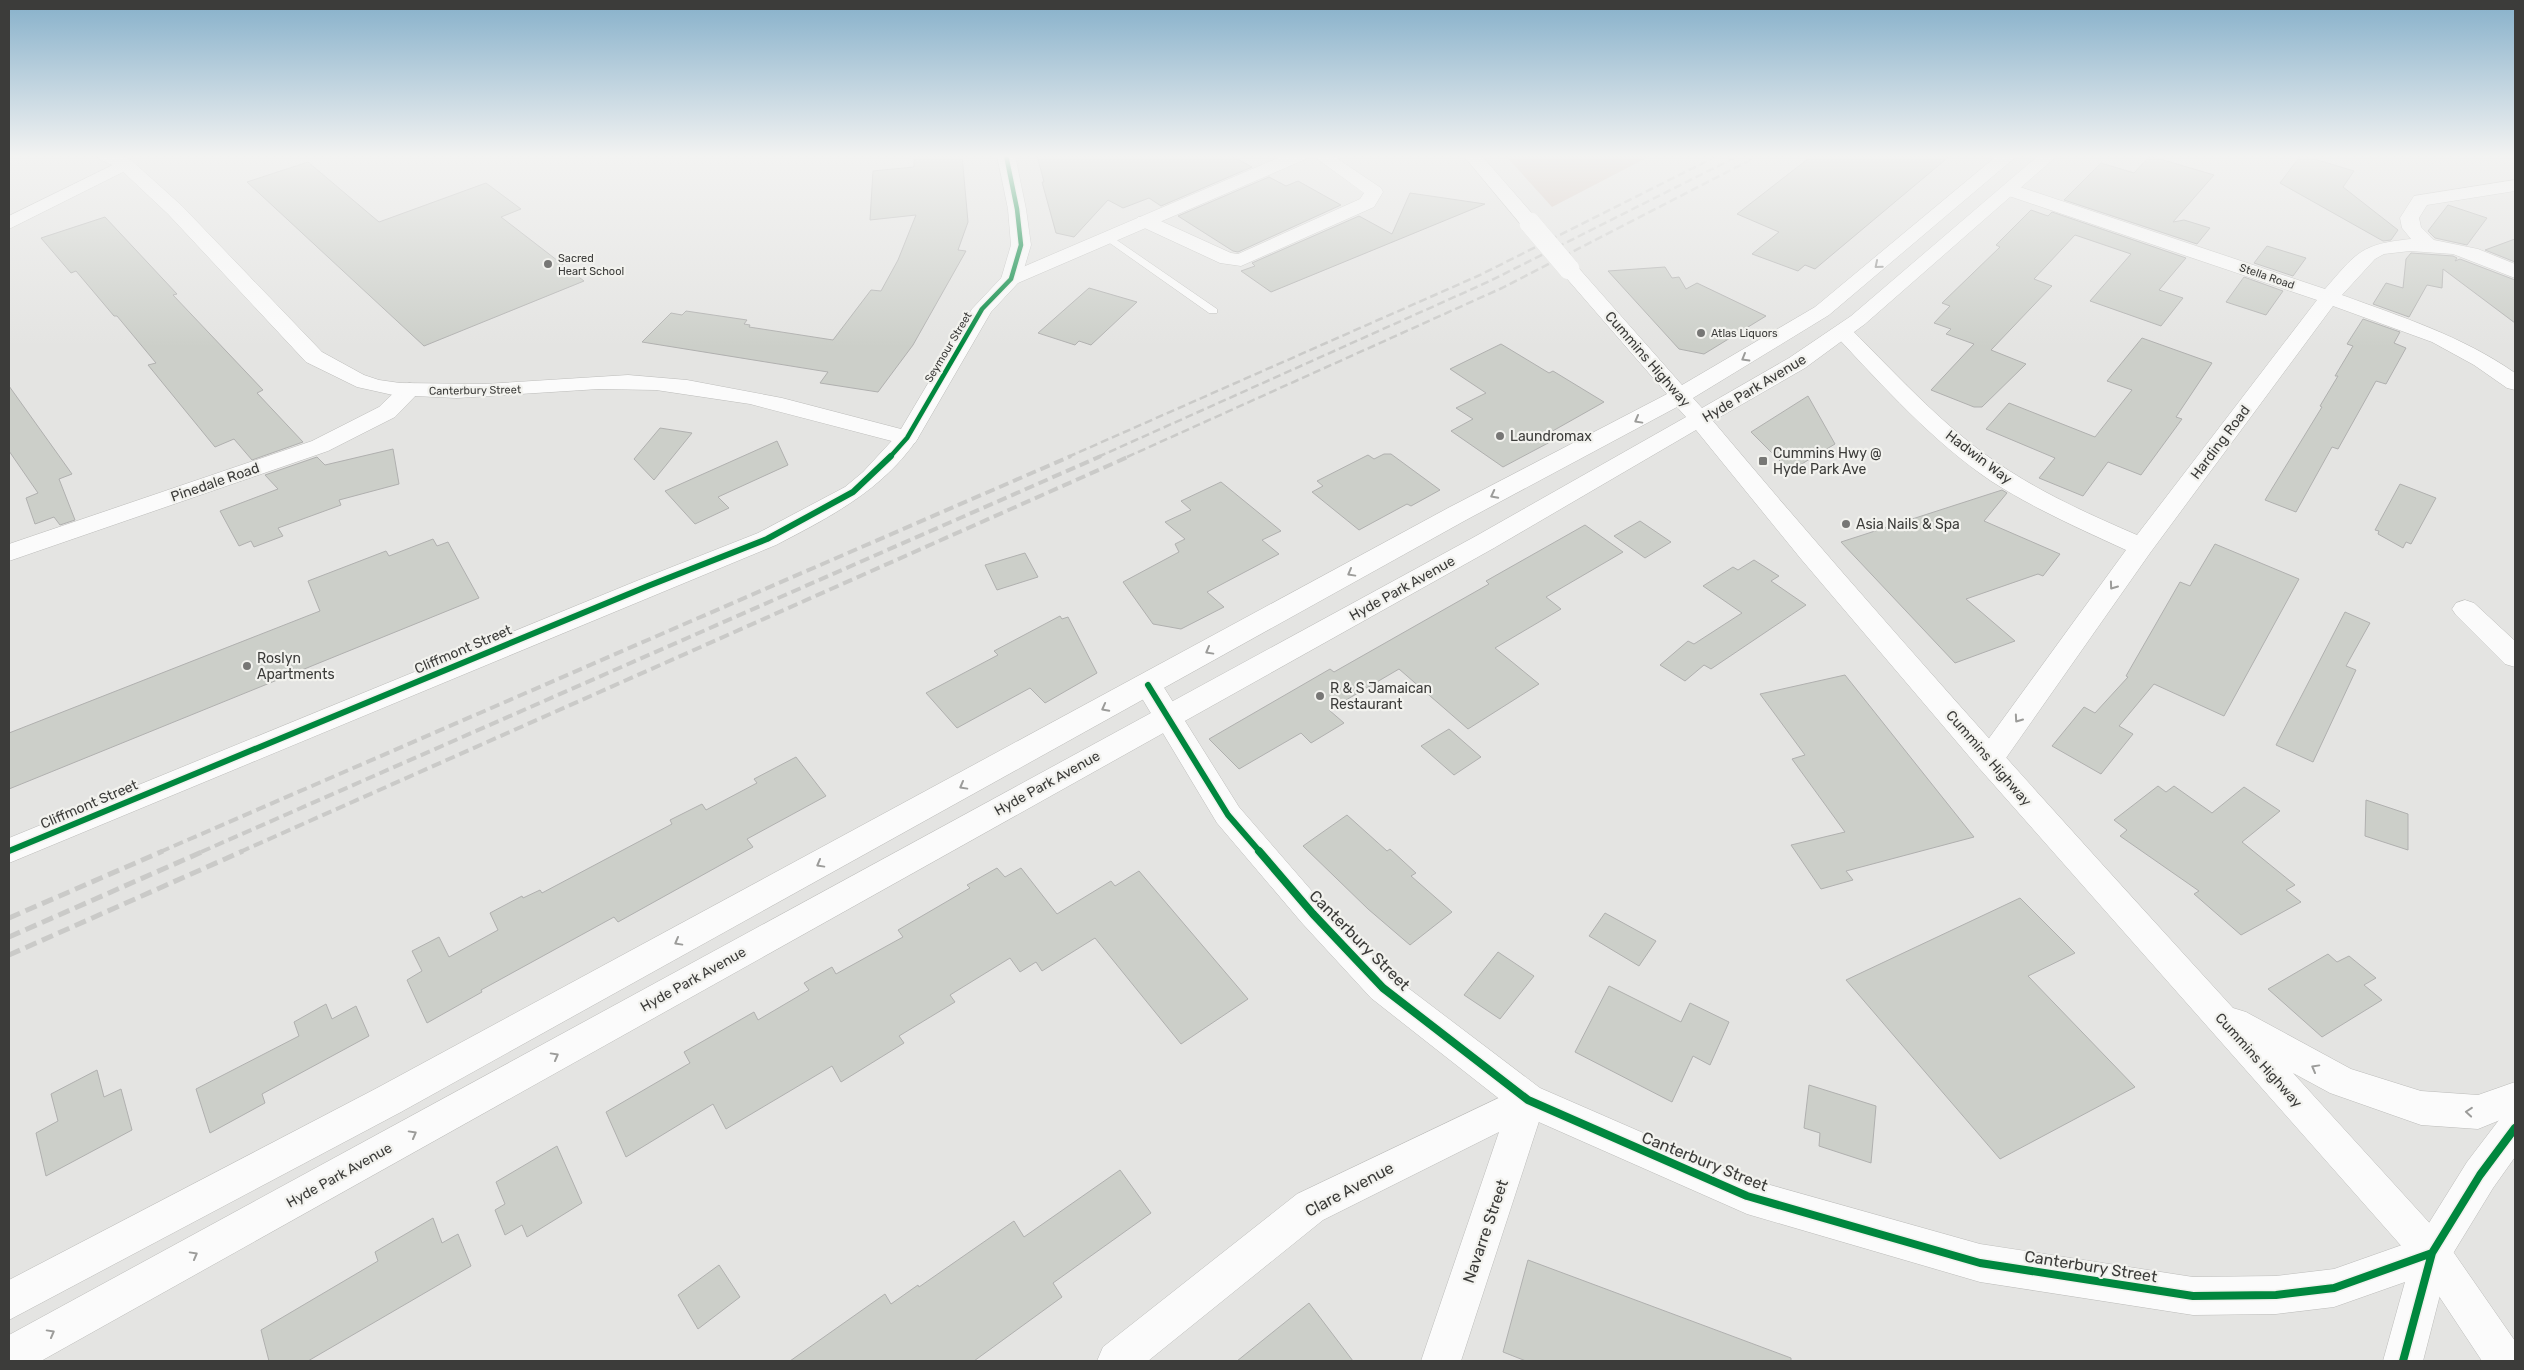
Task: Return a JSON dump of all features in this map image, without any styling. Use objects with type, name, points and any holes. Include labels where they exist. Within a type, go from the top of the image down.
[{"type":"street","name":"Canterbury Street","points":[[183,219],[314,357],[342,374],[366,383],[410,390],[446,392],[528,389],[597,383],[654,383],[739,397],[907,438]]},
{"type":"street","name":"Seymour Street","points":[[907,438],[982,309],[1011,279],[1021,245],[1018,219]]},
{"type":"street","points":[[1011,279],[1150,219]]},
{"type":"street","points":[[1145,221],[1226,259],[1241,260],[1332,219]]},
{"type":"street","name":"Cummins Highway","points":[[1527,219],[1701,420],[1810,552],[1989,760],[2432,1253],[2505,1361]]},
{"type":"street","points":[[9,1302],[389,1100],[1457,514],[1680,396],[1822,311],[1932,219]]},
{"type":"street","name":"Hyde Park Avenue","points":[[9,1357],[1169,717],[1701,420],[1797,363],[1843,332],[1976,219]]},
{"type":"street","name":"Stella Road","points":[[2096,219],[2329,297],[2439,338],[2482,360],[2515,383]]},
{"type":"street","points":[[2409,219],[2411,230],[2427,244]]},
{"type":"street","name":"Harding Road","points":[[1989,760],[2141,547],[2329,297],[2358,264],[2376,250],[2427,244],[2451,247],[2496,262],[2515,272]]},
{"type":"street","name":"Hadwin Way","points":[[1843,332],[1928,418],[1982,462],[2064,513],[2141,547]]},
{"type":"street","name":"Pinedale Road","points":[[9,553],[320,446],[387,412],[410,390]]},
{"type":"street","name":"Cliffmont Street","points":[[9,851],[648,586],[767,539],[825,510],[853,492],[871,477],[907,438]]},
{"type":"street","points":[[2465,608],[2515,657]]},
{"type":"street","name":"Canterbury Street","points":[[1148,685],[1228,815],[1313,914],[1383,988],[1528,1100],[1747,1196],[1980,1263],[2193,1296],[2267,1295],[2334,1288],[2432,1253]]},
{"type":"street","points":[[2215,1012],[2342,1082],[2421,1108],[2478,1112],[2515,1098]]},
{"type":"street","name":"Clare Avenue","points":[[1116,1361],[1310,1207],[1528,1100]]},
{"type":"street","name":"Navarre Street","points":[[1441,1361],[1528,1100]]},
{"type":"street","points":[[2403,1361],[2432,1253],[2480,1175],[2515,1128]]},
{"type":"lane","points":[[1108,237],[1213,311]]},
{"type":"building","points":[[99,219],[107,219],[177,294],[173,295],[263,390],[257,393],[303,442],[252,460],[234,439],[215,447],[148,365],[156,363],[117,316],[114,316],[76,271],[71,273],[41,238]]},
{"type":"building","points":[[287,219],[375,219],[379,222],[387,219],[504,219],[584,281],[424,346]]},
{"type":"building","points":[[914,219],[968,219],[958,250],[966,251],[913,345],[878,392],[820,383],[828,372],[642,342],[671,313],[682,315],[686,311],[747,320],[744,324],[750,325],[749,327],[833,340],[871,290],[881,291],[898,260]]},
{"type":"building","points":[[1052,219],[1091,219],[1074,237],[1056,233]]},
{"type":"building","points":[[1183,219],[1310,219],[1238,252],[1233,251]]},
{"type":"building","points":[[1352,219],[1364,219],[1392,234],[1399,219],[1449,219],[1271,292],[1241,271],[1255,266],[1252,263]]},
{"type":"building","points":[[1749,219],[1875,219],[1815,269],[1805,265],[1798,271],[1752,254],[1779,232]]},
{"type":"building","points":[[2022,219],[2072,219],[2186,258],[2159,290],[2183,298],[2161,326],[2090,301],[2131,254],[2075,235],[2034,279],[2052,286],[1991,350],[2026,364],[1982,407],[1974,407],[1931,390],[1974,344],[1946,334],[1951,329],[1934,323],[1950,306],[1942,303],[2000,247],[1996,245]]},
{"type":"building","points":[[2121,219],[2176,219],[2173,222],[2184,220],[2210,228],[2197,244]]},
{"type":"building","points":[[2344,219],[2384,219],[2398,230],[2391,240],[2383,241]]},
{"type":"building","points":[[2437,219],[2486,219],[2467,245],[2435,238],[2428,231]]},
{"type":"building","points":[[2515,239],[2515,262],[2485,250]]},
{"type":"building","points":[[2267,246],[2306,258],[2293,276],[2254,263]]},
{"type":"building","points":[[2411,253],[2453,256],[2457,258],[2455,261],[2460,259],[2515,280],[2515,323],[2443,269],[2442,288],[2427,285],[2409,317],[2373,304],[2386,283],[2403,288],[2406,259]]},
{"type":"building","name":"Atlas Liquors","points":[[1665,267],[1672,278],[1679,277],[1686,289],[1697,283],[1766,316],[1704,354],[1679,349],[1608,271]]},
{"type":"building","points":[[2244,277],[2283,291],[2266,315],[2226,302]]},
{"type":"building","points":[[1089,288],[1137,302],[1091,345],[1079,341],[1075,345],[1038,333]]},
{"type":"building","points":[[2363,319],[2400,332],[2394,343],[2406,348],[2386,384],[2376,381],[2338,449],[2332,447],[2296,512],[2265,500],[2322,407],[2320,406],[2338,376],[2335,376],[2353,346],[2347,344]]},
{"type":"building","points":[[2142,338],[2212,363],[2176,417],[2182,419],[2141,475],[2108,462],[2083,496],[2039,478],[2055,458],[1986,429],[2009,403],[2095,437],[2132,390],[2107,381]]},
{"type":"building","points":[[1501,344],[1549,373],[1553,371],[1604,402],[1542,437],[1550,442],[1503,467],[1451,431],[1473,419],[1456,408],[1486,393],[1450,369]]},
{"type":"building","points":[[9,386],[72,474],[59,479],[75,520],[60,525],[54,517],[35,524],[26,498],[38,493],[9,451]]},
{"type":"building","points":[[1808,396],[1835,444],[1790,471],[1751,432]]},
{"type":"building","points":[[660,428],[692,433],[654,480],[634,459]]},
{"type":"building","points":[[777,441],[788,465],[718,497],[729,508],[695,524],[665,491]]},
{"type":"building","points":[[393,449],[399,484],[339,500],[341,505],[278,528],[283,536],[254,547],[251,541],[239,546],[220,511],[278,489],[265,475],[317,457],[325,465]]},
{"type":"building","points":[[1384,454],[1391,454],[1440,490],[1411,506],[1407,504],[1359,530],[1312,492],[1323,486],[1317,481],[1368,455],[1374,459]]},
{"type":"building","points":[[1221,482],[1281,531],[1262,540],[1279,554],[1207,592],[1224,607],[1181,629],[1153,624],[1123,582],[1179,552],[1175,544],[1185,539],[1165,522],[1191,510],[1181,501]]},
{"type":"building","points":[[2400,484],[2436,498],[2411,544],[2406,542],[2403,548],[2378,534],[2379,531],[2375,530]]},
{"type":"building","points":[[2002,490],[2007,493],[1984,521],[2060,554],[2043,576],[2038,574],[1966,599],[2015,641],[1955,663],[1841,542]]},
{"type":"building","points":[[1640,521],[1671,542],[1645,558],[1614,536]]},
{"type":"building","points":[[1585,525],[1623,552],[1546,597],[1561,609],[1495,648],[1539,684],[1468,729],[1399,669],[1329,710],[1344,723],[1311,743],[1301,733],[1239,769],[1209,739],[1330,669],[1334,672],[1489,584],[1486,581]]},
{"type":"building","name":"Roslyn Apartments","points":[[433,539],[437,546],[448,542],[479,598],[9,789],[9,733],[320,611],[308,581],[386,551],[389,556]]},
{"type":"building","points":[[2215,544],[2299,579],[2224,716],[2154,684],[2119,726],[2133,734],[2101,774],[2052,746],[2084,707],[2095,713],[2128,677],[2126,676],[2180,582],[2190,586]]},
{"type":"building","points":[[1025,553],[1038,577],[997,590],[985,565]]},
{"type":"building","points":[[1754,560],[1779,576],[1771,581],[1806,605],[1711,669],[1704,665],[1685,681],[1660,665],[1688,641],[1694,644],[1742,613],[1703,586],[1733,567],[1738,570]]},
{"type":"building","points":[[2345,612],[2370,623],[2346,666],[2356,670],[2313,762],[2276,745]]},
{"type":"building","points":[[1060,616],[1062,619],[1068,617],[1097,673],[1045,703],[1030,688],[957,728],[926,693],[998,655],[994,651]]},
{"type":"building","points":[[1845,675],[1974,837],[1846,871],[1853,880],[1821,889],[1791,845],[1845,832],[1792,759],[1805,755],[1760,694]]},
{"type":"building","points":[[1449,729],[1481,757],[1454,775],[1421,746]]},
{"type":"building","points":[[796,757],[826,796],[747,839],[753,847],[618,922],[614,917],[481,990],[482,992],[427,1023],[407,980],[422,971],[412,951],[439,937],[449,957],[498,930],[490,913],[522,896],[523,898],[540,890],[542,893],[672,824],[670,820],[702,804],[706,810],[757,783],[754,779]]},
{"type":"building","points":[[2158,786],[2166,792],[2174,786],[2212,813],[2244,787],[2280,811],[2242,842],[2295,885],[2286,890],[2301,902],[2241,935],[2194,894],[2199,891],[2120,836],[2127,830],[2114,820]]},
{"type":"building","points":[[2366,800],[2408,814],[2408,850],[2365,836]]},
{"type":"building","points":[[1347,815],[1387,851],[1390,849],[1416,873],[1411,876],[1452,912],[1410,945],[1368,909],[1303,846]]},
{"type":"building","points":[[997,868],[1005,877],[1021,868],[1057,914],[1111,881],[1115,886],[1139,871],[1248,999],[1181,1044],[1095,938],[1042,971],[1036,962],[1020,972],[1010,958],[950,995],[955,1002],[899,1036],[904,1043],[841,1082],[832,1066],[726,1129],[713,1104],[626,1157],[606,1112],[690,1063],[684,1052],[754,1012],[758,1020],[809,990],[804,983],[832,967],[836,974],[903,937],[898,930],[970,888],[967,885]]},
{"type":"building","points":[[2020,898],[2075,953],[2028,976],[2135,1087],[2000,1159],[1846,980]]},
{"type":"building","points":[[1605,913],[1656,941],[1639,966],[1589,936]]},
{"type":"building","points":[[1498,952],[1534,976],[1500,1019],[1464,995]]},
{"type":"building","points":[[2328,954],[2337,962],[2349,956],[2376,978],[2364,985],[2382,1000],[2322,1037],[2268,989]]},
{"type":"building","points":[[1609,986],[1681,1022],[1690,1003],[1729,1022],[1710,1065],[1693,1056],[1672,1102],[1575,1052]]},
{"type":"building","points":[[326,1004],[332,1019],[356,1006],[369,1036],[262,1094],[265,1103],[210,1133],[196,1089],[299,1036],[294,1022]]},
{"type":"building","points":[[97,1070],[104,1097],[121,1089],[132,1130],[46,1176],[36,1133],[58,1121],[51,1094]]},
{"type":"building","points":[[1809,1085],[1876,1106],[1871,1163],[1819,1146],[1820,1133],[1804,1128]]},
{"type":"building","points":[[557,1146],[582,1203],[527,1237],[522,1225],[505,1235],[495,1210],[505,1204],[496,1182]]},
{"type":"building","points":[[1120,1170],[1151,1213],[1053,1283],[1062,1297],[974,1361],[790,1361],[885,1294],[891,1304],[918,1285],[919,1287],[1014,1221],[1024,1237]]},
{"type":"building","points":[[433,1218],[442,1243],[458,1234],[471,1266],[308,1361],[269,1361],[261,1330],[378,1261],[375,1252]]},
{"type":"building","points":[[1528,1260],[1791,1358],[1791,1361],[1526,1361],[1503,1352]]},
{"type":"building","points":[[719,1265],[740,1297],[698,1329],[678,1295]]},
{"type":"building","points":[[1309,1303],[1353,1361],[1237,1361]]},
{"type":"railway","points":[[1068,457],[1480,275],[1592,219]]},
{"type":"railway","points":[[1098,457],[1490,281],[1613,219]]},
{"type":"railway","points":[[1127,457],[1502,288],[1636,219]]},
{"type":"railway","points":[[160,852],[1071,456]]},
{"type":"railway","points":[[201,852],[1101,456]]},
{"type":"railway","points":[[240,852],[1130,456]]},
{"type":"railway","points":[[9,918],[163,851]]},
{"type":"railway","points":[[9,937],[204,851]]},
{"type":"railway","points":[[9,955],[243,851]]},
{"type":"cycle path","points":[[9,851],[648,586],[767,539],[853,492],[871,477],[907,438],[982,309],[1011,279],[1021,245],[1018,219]]},
{"type":"cycle path","points":[[1148,685],[1228,815],[1313,914],[1383,988],[1528,1100],[1747,1196],[1980,1263],[2193,1296],[2276,1295],[2334,1288],[2432,1253]]},
{"type":"cycle path","points":[[2403,1361],[2432,1253],[2480,1175],[2515,1128]]},
{"type":"place","name":"Sacred Heart School","points":[[548,264]]},
{"type":"place","name":"Atlas Liquors","points":[[1701,333]]},
{"type":"place","name":"Laundromax","points":[[1500,436]]},
{"type":"place","name":"Cummins Hwy @ Hyde Park Ave","points":[[1763,461]]},
{"type":"place","name":"Asia Nails & Spa","points":[[1846,524]]},
{"type":"place","name":"Roslyn Apartments","points":[[247,666]]},
{"type":"place","name":"R & S Jamaican Restaurant","points":[[1320,696]]}]
